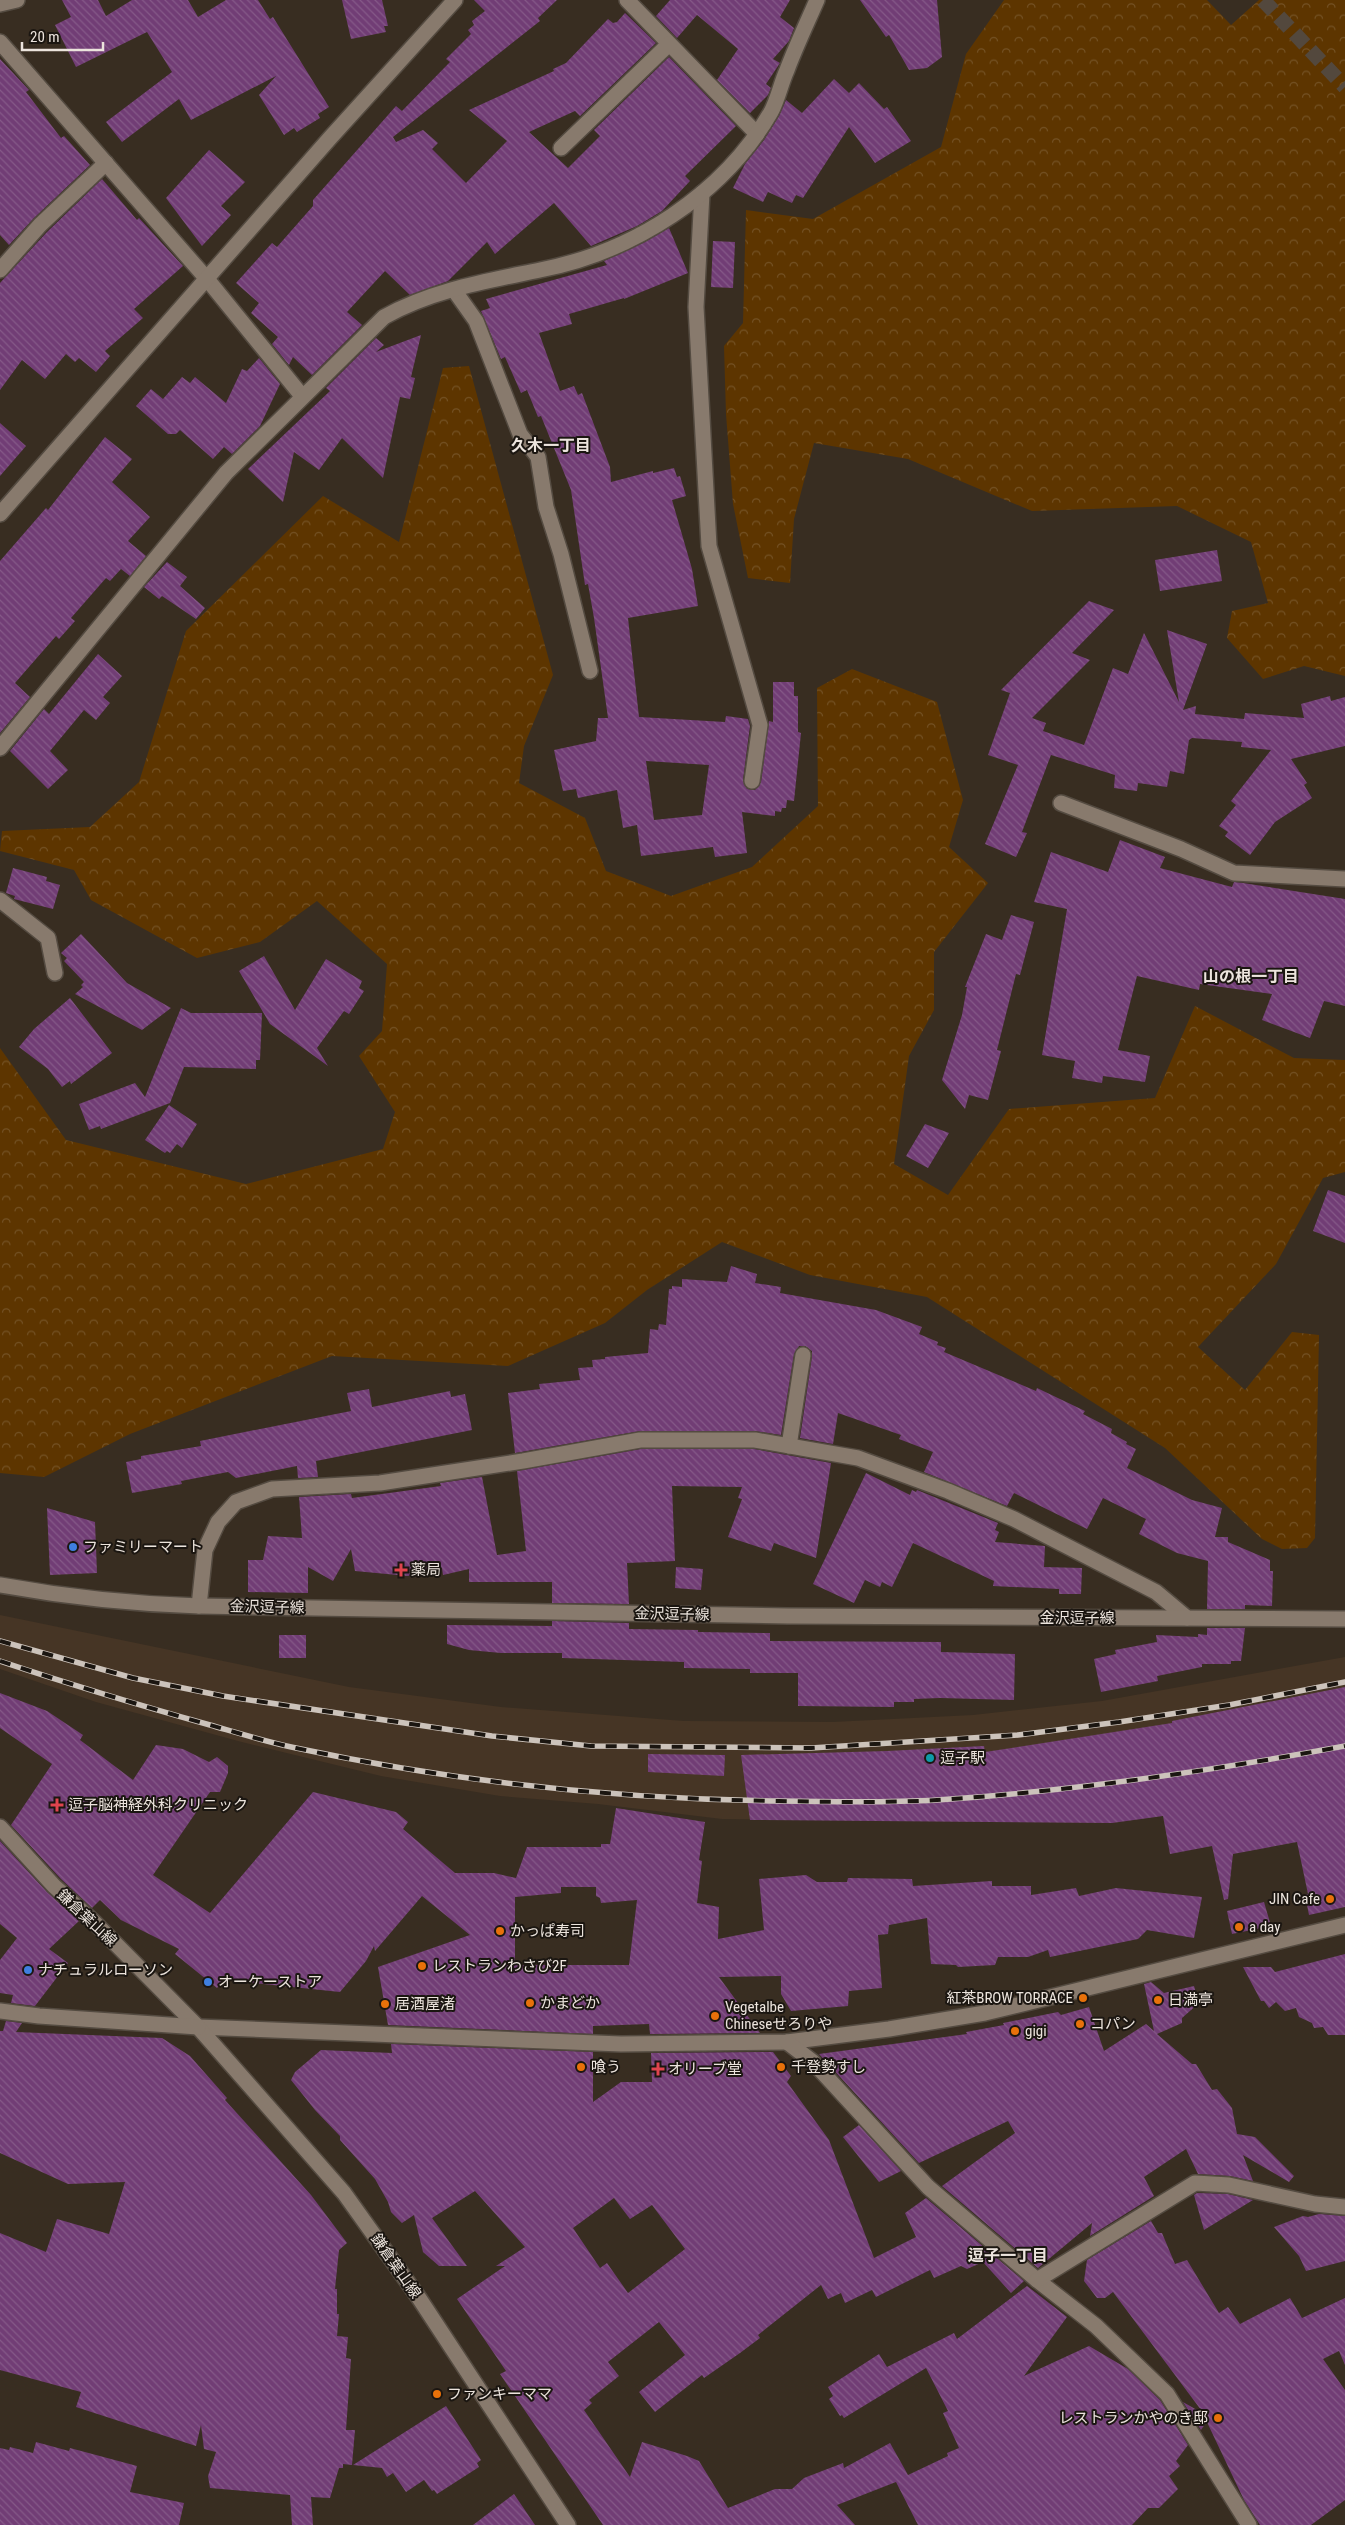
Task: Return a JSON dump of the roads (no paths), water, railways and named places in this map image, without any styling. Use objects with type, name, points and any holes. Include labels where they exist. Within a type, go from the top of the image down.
[{"type":"street","points":[[0,4],[17,0]]},
{"type":"street","points":[[0,514],[455,0]]},
{"type":"street","points":[[627,0],[757,134]]},
{"type":"street","points":[[0,748],[226,474],[302,396],[384,317],[408,304],[454,290],[603,254],[685,208],[702,193],[746,150],[772,110],[787,68],[817,0]]},
{"type":"street","points":[[0,42],[207,278],[302,396]]},
{"type":"street","points":[[561,148],[669,44]]},
{"type":"street","points":[[0,270],[40,226],[106,163]]},
{"type":"street","points":[[702,193],[696,307],[709,546],[760,725],[752,781]]},
{"type":"street","points":[[454,290],[476,321],[520,434],[538,457],[546,507],[561,554],[590,671]]},
{"type":"street","points":[[1061,804],[1181,849],[1234,873],[1345,879]]},
{"type":"street","points":[[0,900],[48,938],[55,974]]},
{"type":"street","points":[[789,1446],[803,1355]]},
{"type":"street","points":[[199,1606],[205,1550],[218,1522],[236,1502],[272,1489],[380,1483],[523,1461],[640,1440],[755,1440],[858,1458],[1014,1519],[1156,1592],[1188,1618]]},
{"type":"street","name":"金沢逗子線","points":[[0,1585],[57,1596],[122,1603],[199,1606],[798,1616],[1345,1619]]},
{"type":"street","name":"鎌倉葉山線","points":[[0,1827],[54,1886],[95,1923],[198,2028],[344,2193],[419,2298],[568,2525]]},
{"type":"street","points":[[0,2011],[39,2016],[198,2028],[614,2044],[787,2042],[889,2029],[985,2012],[1345,1925]]},
{"type":"street","points":[[787,2042],[813,2062],[928,2188],[1037,2280],[1096,2326],[1167,2394],[1249,2525]]},
{"type":"street","points":[[1037,2280],[1194,2183],[1230,2185],[1315,2204],[1345,2207]]},
{"type":"tunnel","points":[[1263,0],[1345,87]]},
{"type":"railway","points":[[0,1641],[133,1678],[223,1696],[492,1736],[591,1746],[811,1748],[1018,1735],[1229,1705],[1345,1682]]},
{"type":"railway","points":[[0,1661],[157,1710],[296,1748],[356,1760],[476,1779],[657,1797],[819,1802],[937,1800],[1091,1786],[1244,1764],[1345,1746]]},
{"type":"place","name":"ファミリーマート","points":[[73,1547]]},
{"type":"place","name":"薬局","points":[[401,1570]]},
{"type":"place","name":"逗子駅","points":[[930,1758]]},
{"type":"place","name":"逗子脳神経外科クリニック","points":[[57,1805]]},
{"type":"place","name":"JIN Cafe","points":[[1330,1899]]},
{"type":"place","name":"a day","points":[[1239,1927]]},
{"type":"place","name":"かっぱ寿司","points":[[500,1931]]},
{"type":"place","name":"レストランわさび2F","points":[[422,1966]]},
{"type":"place","name":"ナチュラルローソン","points":[[28,1970]]},
{"type":"place","name":"オーケーストア","points":[[208,1982]]},
{"type":"place","name":"紅茶BROW TORRACE","points":[[1083,1998]]},
{"type":"place","name":"日満亭","points":[[1158,2000]]},
{"type":"place","name":"かまどか","points":[[530,2003]]},
{"type":"place","name":"居酒屋渚","points":[[385,2004]]},
{"type":"place","name":"Vegetalbe Chineseせろりや","points":[[715,2016]]},
{"type":"place","name":"コパン","points":[[1080,2024]]},
{"type":"place","name":"gigi","points":[[1015,2031]]},
{"type":"place","name":"喰う","points":[[581,2067]]},
{"type":"place","name":"千登勢すし","points":[[781,2067]]},
{"type":"place","name":"オリーブ堂","points":[[658,2069]]},
{"type":"place","name":"ファンキーママ","points":[[437,2394]]},
{"type":"place","name":"レストランかやのき邸","points":[[1218,2418]]},
{"type":"district","name":"久木一丁目","points":[[551,445]]},
{"type":"district","name":"山の根一丁目","points":[[1251,976]]},
{"type":"district","name":"逗子一丁目","points":[[1008,2255]]}]
